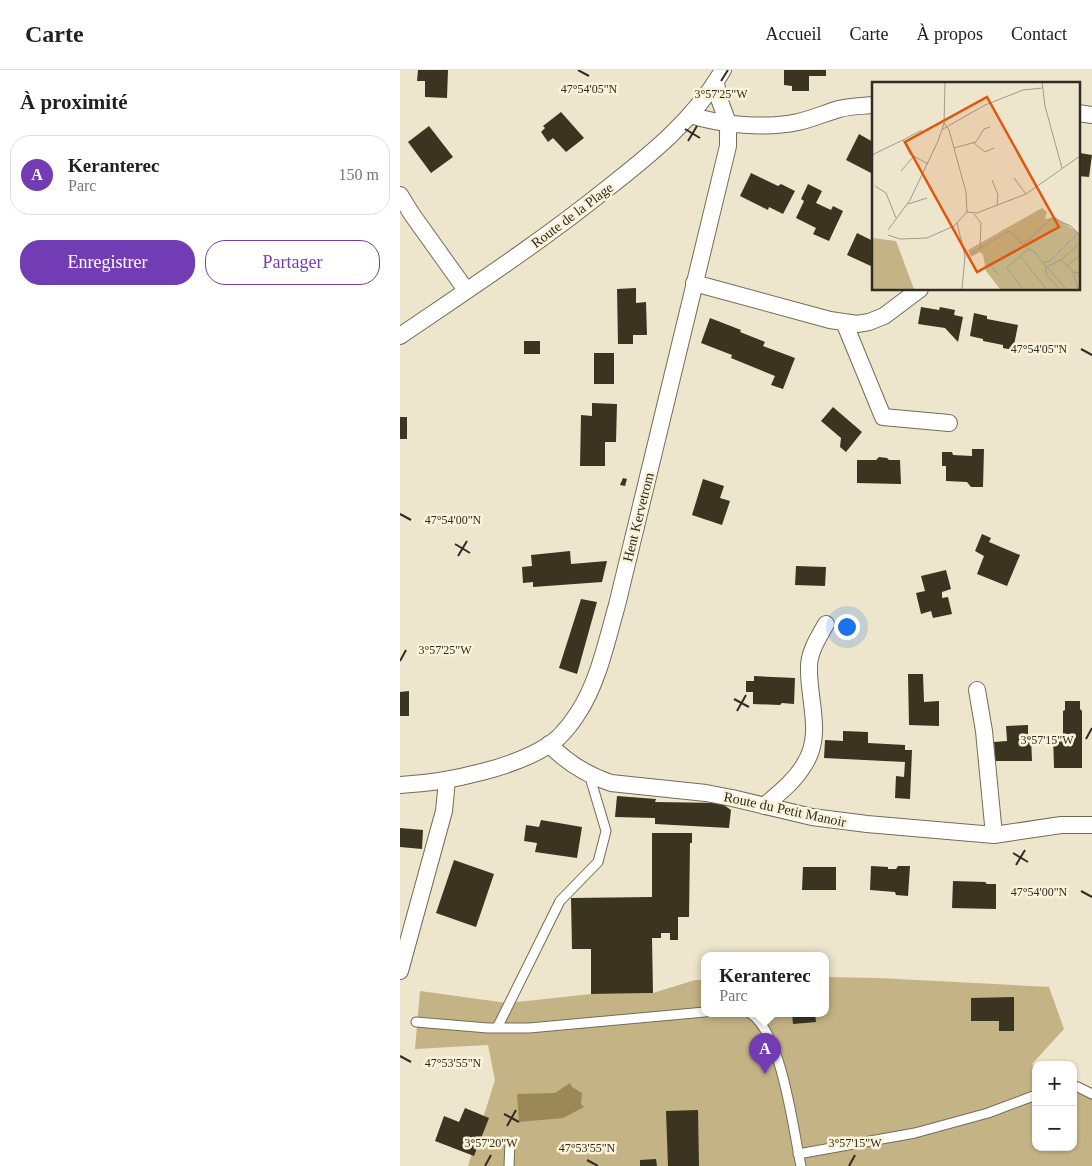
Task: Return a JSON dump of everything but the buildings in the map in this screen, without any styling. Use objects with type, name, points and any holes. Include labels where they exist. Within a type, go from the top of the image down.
[{"type":"street","name":"Route de la Plage","points":[[400,336],[567,220],[645,157],[690,115],[719,76]]},
{"type":"street","points":[[719,76],[718,96],[728,123]]},
{"type":"street","points":[[690,115],[706,120],[728,123],[752,125],[784,124],[798,122],[839,109],[872,105]]},
{"type":"street","name":"Hent Kervetrom","points":[[400,785],[446,780],[509,763],[550,744],[567,728],[586,700],[607,643],[728,146],[728,123]]},
{"type":"street","points":[[400,195],[466,290]]},
{"type":"street","points":[[694,283],[857,324],[884,316],[919,290]]},
{"type":"street","points":[[844,322],[883,417],[949,423]]},
{"type":"street","points":[[764,806],[795,777],[805,764],[812,745],[815,728],[809,666],[813,647],[826,624]]},
{"type":"street","points":[[977,690],[984,732],[994,835]]},
{"type":"street","name":"Route du Petit Manoir","points":[[550,744],[567,761],[589,774],[612,783],[706,793],[837,822],[994,835],[1062,826],[1092,826]]},
{"type":"street","points":[[400,971],[444,811],[446,780]]},
{"type":"lane","points":[[497,1028],[560,902],[598,862],[606,831],[589,774]]},
{"type":"lane","points":[[416,1022],[497,1028],[529,1028],[701,1012]]},
{"type":"lane","points":[[754,1017],[762,1024],[776,1053],[801,1166]]},
{"type":"lane","points":[[1077,1086],[1092,1094]]},
{"type":"lane","points":[[798,1154],[915,1133],[988,1113],[1032,1096]]},
{"type":"lane","points":[[509,1166],[510,1142]]},
{"type":"shaded area","points":[[829,977],[1049,987],[1064,1029],[1035,1061],[1032,1061],[1032,1151],[1077,1151],[1077,1086],[1092,1088],[1092,1166],[468,1166],[495,1080],[488,1045],[415,1049],[420,991],[507,1003],[591,994],[653,993],[695,980],[701,980],[701,1017],[829,1017]]},
{"type":"shaded area","points":[[570,1083],[572,1087],[582,1093],[581,1104],[584,1107],[563,1118],[519,1122],[517,1094],[555,1093]]},
{"type":"place","name":"Keranterec","points":[[765,1074]]}]
